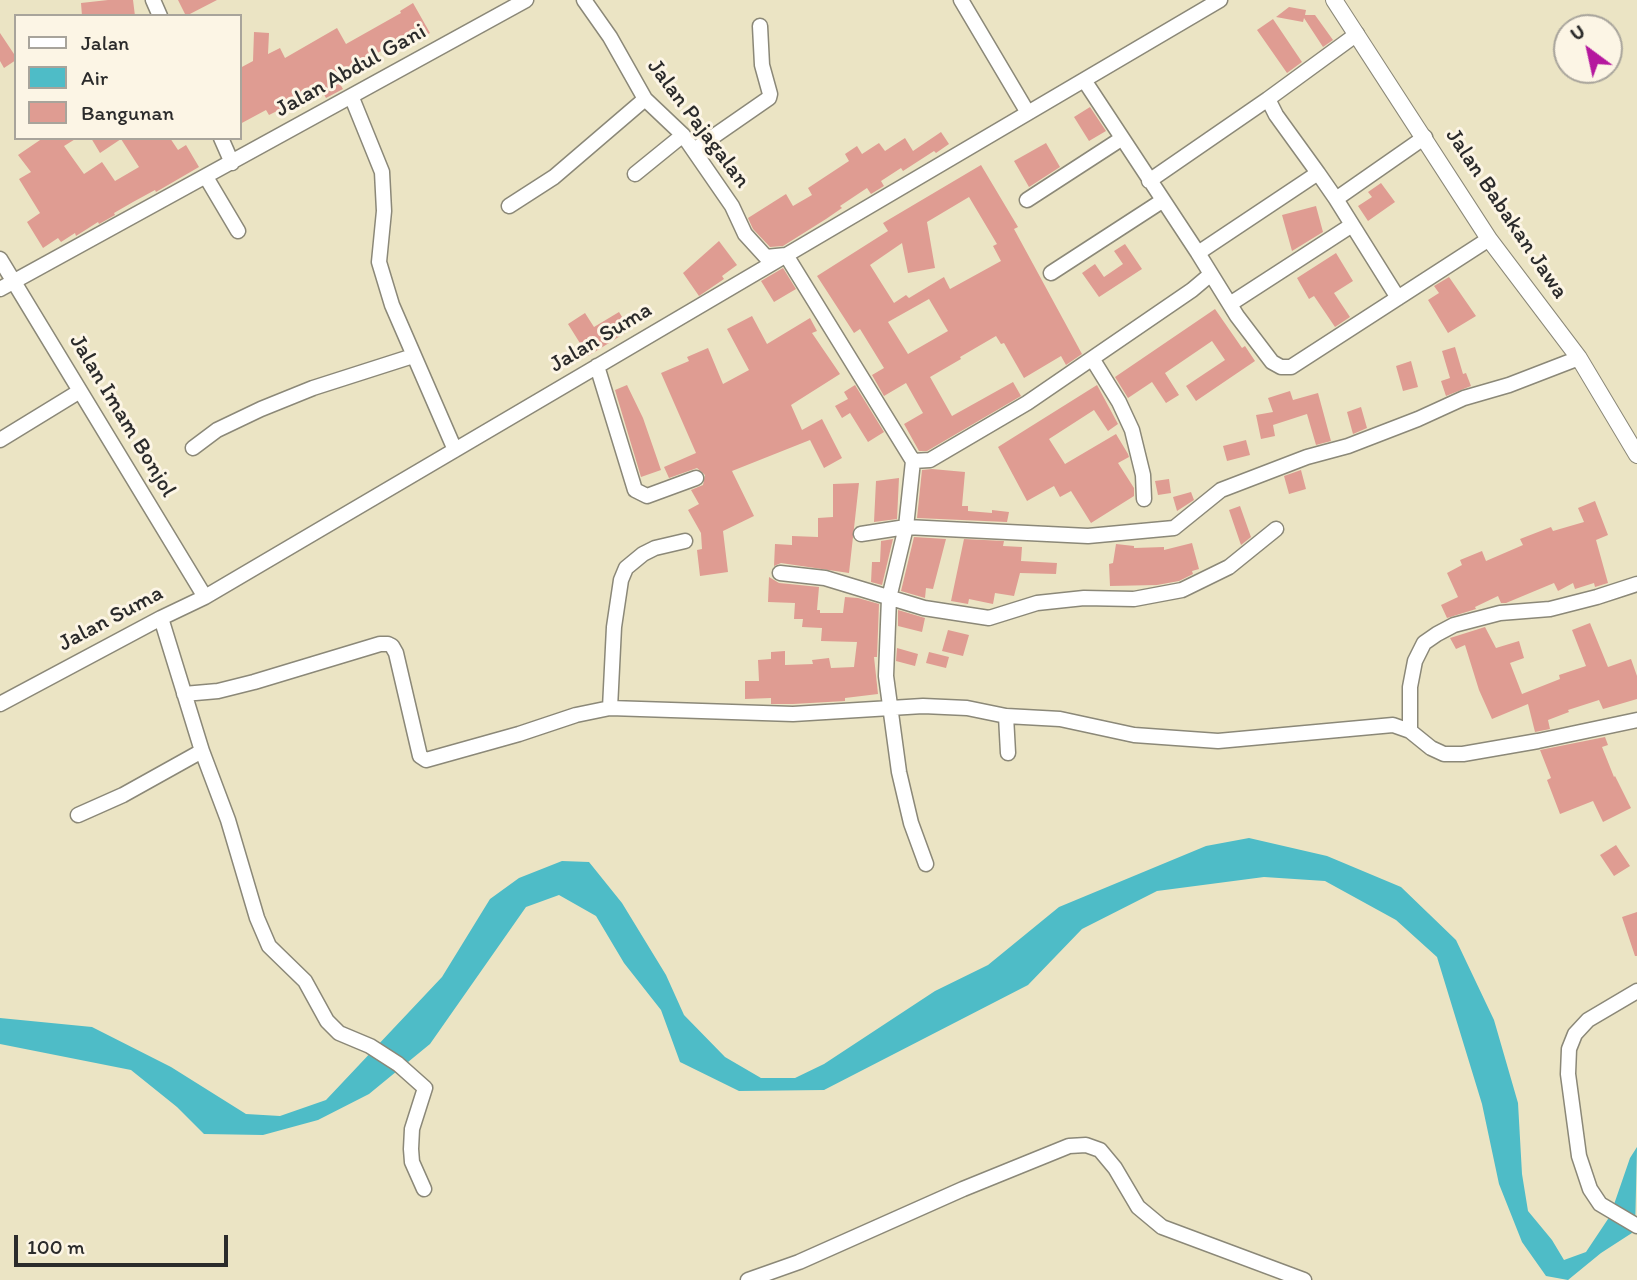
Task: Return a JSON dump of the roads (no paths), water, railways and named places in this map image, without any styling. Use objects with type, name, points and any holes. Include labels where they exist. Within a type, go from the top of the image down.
[{"type":"street","name":"Jalan Abdul Gani","points":[[0,289],[352,98],[526,0]]},
{"type":"street","name":"Jalan Pajagalan","points":[[584,0],[610,37],[645,99],[683,135],[732,206],[738,222],[751,241],[766,257],[786,255]]},
{"type":"street","points":[[961,0],[1028,113]]},
{"type":"street","name":"Jalan Suma","points":[[0,704],[160,618],[205,597],[1220,0]]},
{"type":"street","name":"Jalan Babakan Jawa","points":[[1334,0],[1489,239],[1580,358],[1637,455]]},
{"type":"street","points":[[694,150],[768,98],[768,85],[762,65],[760,26]]},
{"type":"street","points":[[1149,181],[1357,34]]},
{"type":"street","points":[[1084,80],[1230,304],[1272,362],[1281,367],[1291,367],[1489,239]]},
{"type":"street","points":[[352,98],[382,172],[384,211],[379,262],[391,305],[455,450]]},
{"type":"street","points":[[509,206],[554,177],[645,99]]},
{"type":"street","points":[[1268,99],[1398,298]]},
{"type":"street","points":[[635,174],[683,135]]},
{"type":"street","points":[[1336,200],[1425,138]]},
{"type":"street","points":[[1027,200],[1121,139]]},
{"type":"street","points":[[221,140],[232,163]]},
{"type":"street","points":[[1198,253],[1318,173]]},
{"type":"street","points":[[206,177],[238,231]]},
{"type":"street","points":[[1051,273],[1162,201]]},
{"type":"street","points":[[1230,304],[1352,225]]},
{"type":"street","points":[[786,255],[913,461],[906,527],[890,598],[886,676],[899,772],[911,823],[926,864]]},
{"type":"street","name":"Jalan Imam Bonjol","points":[[0,259],[205,597]]},
{"type":"street","points":[[913,461],[930,460],[1027,403],[1093,360],[1211,274]]},
{"type":"street","points":[[193,448],[218,430],[261,409],[313,388],[413,356]]},
{"type":"street","points":[[861,534],[906,527],[1088,536],[1174,528],[1221,489],[1307,457],[1348,446],[1464,398],[1509,385],[1580,358]]},
{"type":"street","points":[[1093,360],[1119,402],[1132,430],[1143,475],[1144,499]]},
{"type":"street","points":[[597,366],[635,490],[647,496],[696,478]]},
{"type":"street","points":[[0,440],[80,391]]},
{"type":"street","points":[[780,573],[825,578],[924,608],[989,618],[1037,603],[1084,598],[1134,599],[1182,590],[1229,567],[1276,529]]},
{"type":"street","points":[[610,708],[614,627],[621,580],[626,568],[655,548],[685,541]]},
{"type":"street","points":[[1410,731],[1410,687],[1415,661],[1424,643],[1437,634],[1454,625],[1488,616],[1550,609],[1637,584]]},
{"type":"street","points":[[160,618],[202,751],[228,820],[257,918],[270,946],[305,982],[332,1027],[339,1033],[370,1046],[423,1085],[425,1091],[412,1129],[411,1161],[424,1189]]},
{"type":"street","points":[[184,694],[218,691],[380,644],[388,644],[396,653],[420,756],[426,760],[576,715],[610,708],[793,715],[923,706],[967,708],[1006,716],[1060,719],[1134,735],[1218,741],[1393,725],[1410,731],[1431,748],[1444,754],[1463,754],[1637,720]]},
{"type":"street","points":[[1006,716],[1008,753]]},
{"type":"street","points":[[78,815],[202,751]]},
{"type":"street","points":[[1637,990],[1588,1020],[1575,1034],[1569,1049],[1569,1084],[1579,1156],[1590,1189],[1600,1204],[1637,1226]]},
{"type":"street","points":[[748,1280],[799,1262],[963,1189],[1069,1146],[1086,1145],[1100,1150],[1115,1168],[1138,1207],[1162,1227],[1304,1280]]},
{"type":"water","points":[[1249,838],[1327,856],[1401,887],[1456,940],[1494,1020],[1518,1103],[1522,1174],[1528,1211],[1552,1240],[1564,1260],[1586,1252],[1610,1216],[1630,1158],[1637,1147],[1635,1231],[1601,1253],[1568,1280],[1546,1276],[1522,1242],[1499,1184],[1482,1104],[1437,957],[1396,920],[1325,881],[1264,877],[1157,891],[1082,929],[1028,985],[824,1090],[739,1091],[680,1062],[661,1010],[624,963],[596,916],[559,895],[526,907],[430,1044],[369,1094],[318,1120],[263,1135],[204,1134],[177,1107],[131,1070],[0,1044],[0,1018],[92,1027],[171,1067],[246,1114],[280,1116],[326,1100],[442,977],[490,899],[519,878],[562,861],[589,862],[622,903],[666,975],[684,1015],[725,1057],[761,1078],[795,1078],[824,1064],[935,991],[988,965],[1059,907],[1206,846]]}]
